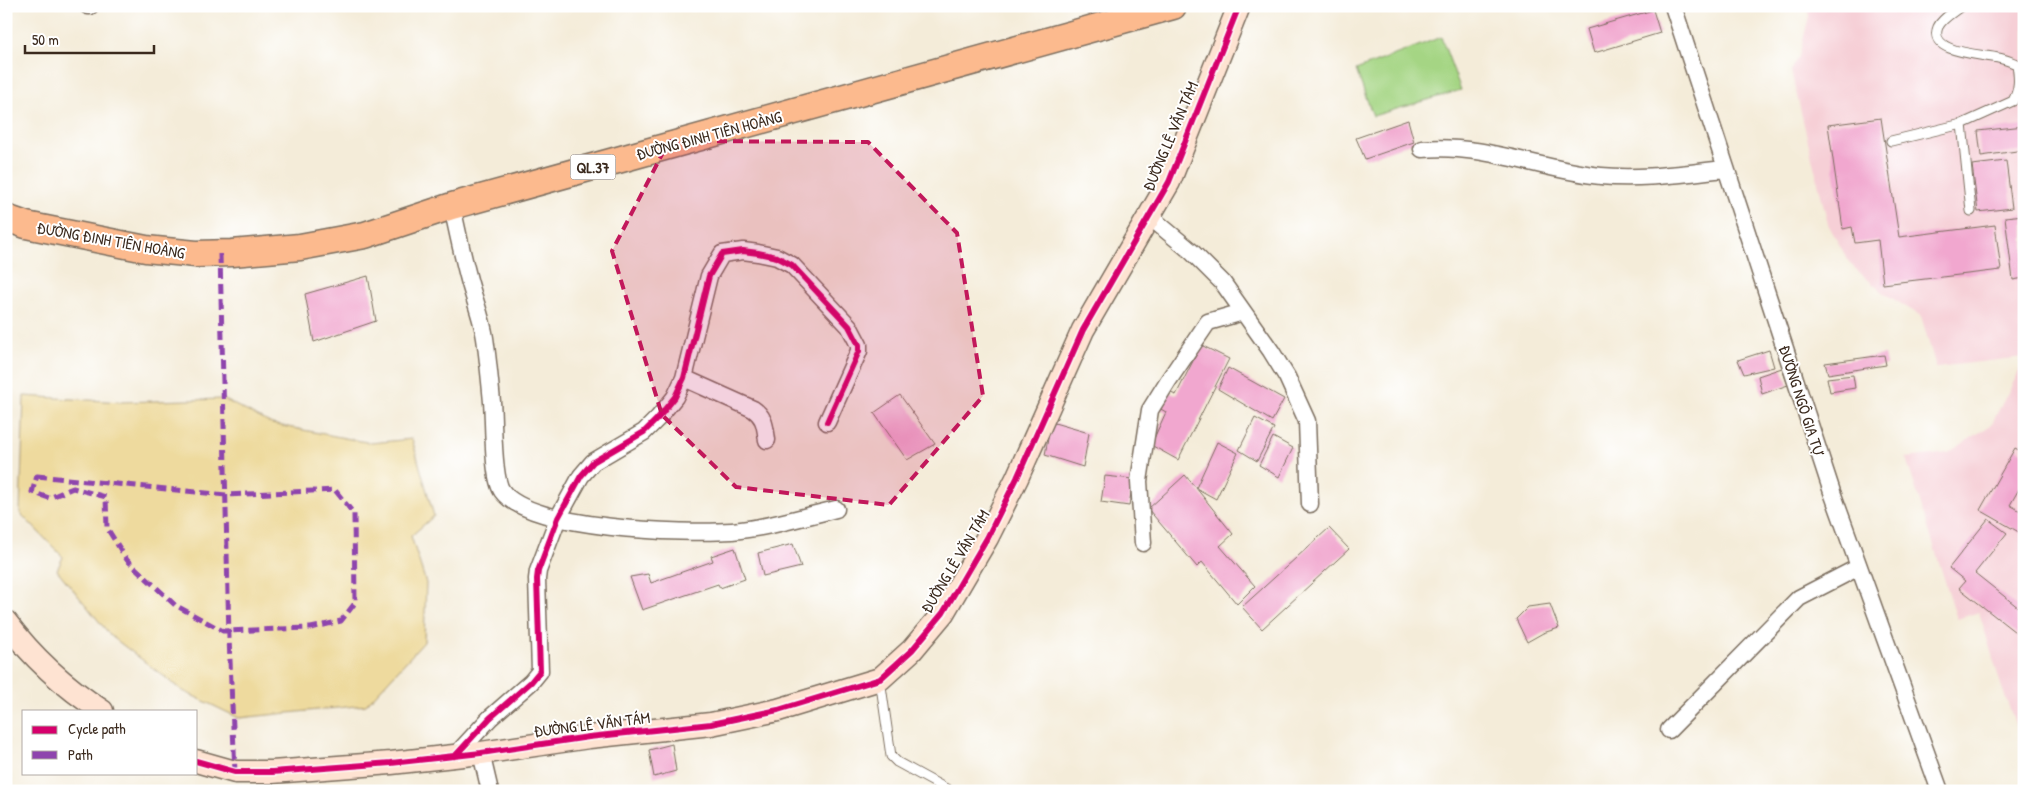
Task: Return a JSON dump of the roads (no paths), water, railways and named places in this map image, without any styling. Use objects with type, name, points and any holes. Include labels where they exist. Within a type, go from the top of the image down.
[{"type":"main road","name":"ĐƯỜNG ĐINH TIÊN HOÀNG","points":[[6,218],[26,225],[146,248],[196,254],[300,247],[365,236],[452,206],[1173,6]]},
{"type":"street","name":"ĐƯỜNG LÊ VĂN TÁM","points":[[198,762],[233,781],[272,772],[481,754],[589,737],[711,724],[778,710],[880,680],[912,650],[943,613],[987,538],[1017,478],[1083,330],[1169,182],[1239,6]]},
{"type":"street","name":"ĐƯỜNG NGÔ GIA TỰ","points":[[1673,6],[1832,492],[1940,791]]},
{"type":"street","points":[[1422,149],[1441,147],[1475,150],[1601,176],[1635,177],[1726,169]]},
{"type":"street","points":[[452,206],[468,276],[485,337],[499,485],[508,498],[538,514],[611,526],[659,530],[724,531],[756,527],[836,509]]},
{"type":"street","points":[[1149,216],[1192,252],[1223,283],[1287,377],[1307,421],[1310,504]]},
{"type":"street","points":[[455,756],[490,718],[531,682],[540,671],[537,579],[541,562],[558,518],[581,476],[593,462],[644,432],[675,397],[684,378],[709,276],[722,254],[742,251],[777,257],[792,265],[849,326],[859,345],[859,351],[828,422]]},
{"type":"street","points":[[1143,543],[1139,481],[1150,410],[1208,322],[1243,312]]},
{"type":"street","points":[[684,378],[745,405],[760,414],[764,421],[768,440]]},
{"type":"street","points":[[1669,730],[1799,598],[1859,567]]},
{"type":"street","points":[[6,622],[22,643],[78,696],[100,710]]},
{"type":"street","points":[[481,754],[490,791]]},
{"type":"lane","points":[[1891,141],[1962,124],[2012,100],[2017,93],[2020,66],[1999,58],[1952,50],[1942,45],[1937,36],[1938,28],[1942,21],[1961,6]]},
{"type":"lane","points":[[1962,124],[1971,211]]},
{"type":"lane","points":[[880,680],[891,756],[897,762],[950,791]]}]
